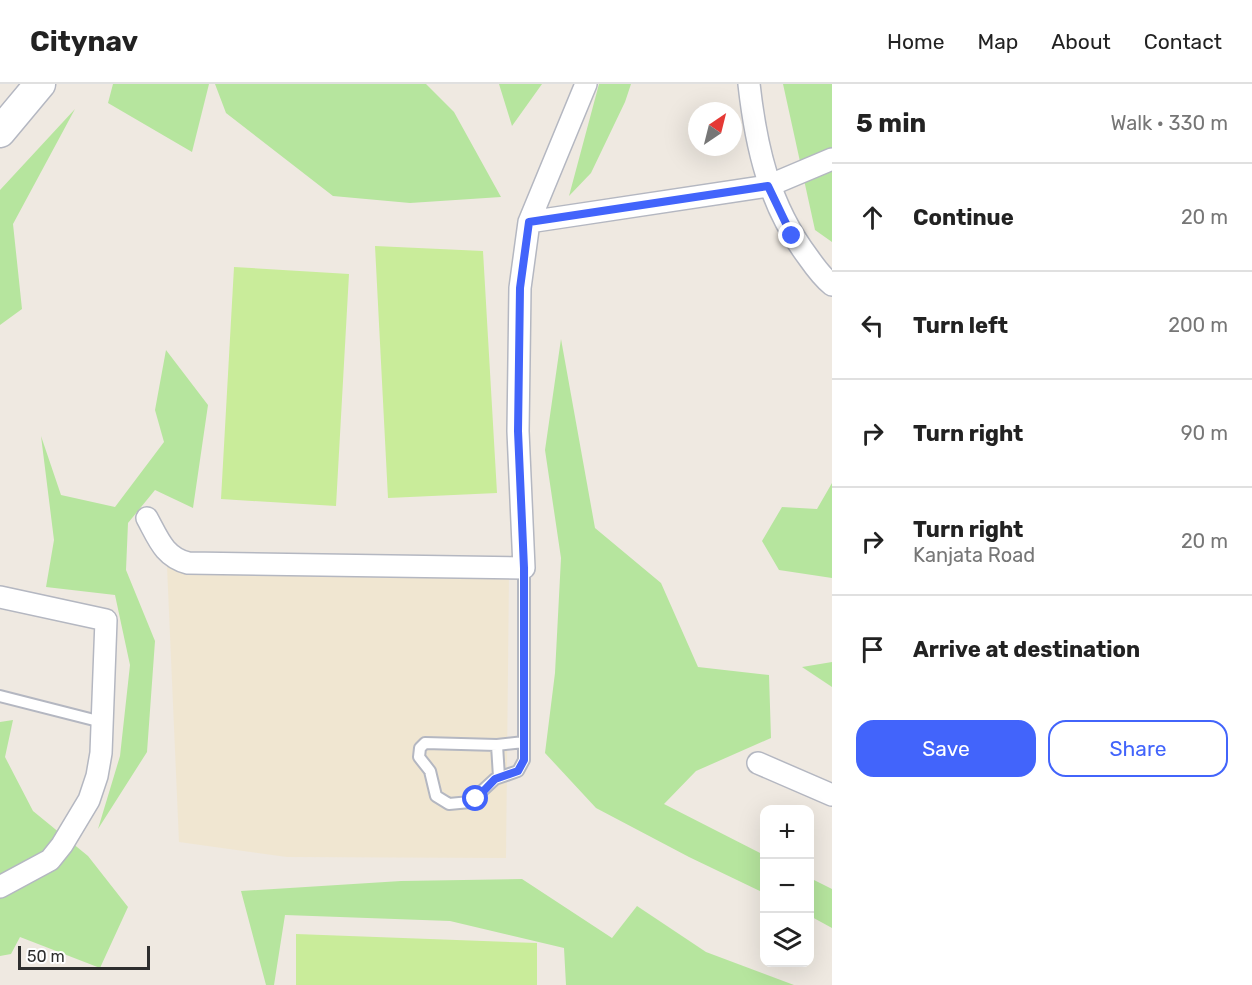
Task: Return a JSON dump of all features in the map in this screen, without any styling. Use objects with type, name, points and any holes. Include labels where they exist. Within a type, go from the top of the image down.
[{"type":"main road","points":[[0,132],[40,84]]},
{"type":"street","points":[[147,518],[168,554],[188,564],[524,568],[518,431],[520,288],[529,222],[586,84]]},
{"type":"street","points":[[749,84],[753,118],[768,186],[792,236],[824,279],[832,285]]},
{"type":"street","points":[[529,222],[768,186],[832,159]]},
{"type":"street","points":[[0,597],[106,620],[100,753],[97,776],[88,800],[62,845],[50,860],[0,887]]},
{"type":"street","points":[[758,763],[832,795]]},
{"type":"lane","points":[[524,568],[524,742],[524,760],[522,767],[514,773],[500,777],[470,802],[449,804],[436,796],[430,771],[419,757],[420,748],[425,743],[497,745],[524,742]]},
{"type":"lane","points":[[0,696],[102,722]]},
{"type":"lane","points":[[497,745],[500,777]]},
{"type":"shaded area","points":[[167,566],[509,572],[506,858],[287,857],[179,842]]},
{"type":"green space","points":[[113,84],[209,84],[192,152],[108,103]]},
{"type":"green space","points":[[215,84],[426,84],[454,112],[501,197],[410,203],[333,196],[226,113]]},
{"type":"green space","points":[[499,84],[542,84],[512,126]]},
{"type":"green space","points":[[599,84],[631,84],[625,102],[591,173],[569,196]]},
{"type":"green space","points":[[783,84],[832,84],[832,242],[815,230]]},
{"type":"green space","points":[[75,109],[13,224],[22,309],[0,325],[0,190]]},
{"type":"green space","points":[[375,246],[483,251],[497,493],[388,498]]},
{"type":"green space","points":[[234,267],[349,274],[336,506],[221,499]]},
{"type":"green space","points":[[561,339],[595,528],[661,583],[698,667],[769,675],[771,738],[696,771],[664,804],[760,853],[760,891],[596,808],[545,753],[555,673],[561,558],[545,450]]},
{"type":"green space","points":[[166,350],[208,405],[193,508],[155,490],[128,523],[126,570],[155,641],[147,752],[98,829],[120,756],[130,665],[115,595],[46,587],[54,540],[41,436],[61,495],[115,507],[164,442],[155,410]]},
{"type":"green space","points":[[832,483],[832,578],[779,570],[762,541],[782,507],[817,509]]},
{"type":"green space","points":[[832,662],[832,687],[802,667]]},
{"type":"green space","points":[[13,720],[5,757],[33,811],[88,856],[128,907],[100,968],[20,937],[11,954],[0,956],[0,722]]},
{"type":"green space","points":[[522,879],[612,938],[637,906],[706,952],[794,985],[566,985],[564,948],[450,921],[285,915],[274,985],[266,985],[241,891],[401,881]]},
{"type":"green space","points":[[814,880],[832,889],[832,928],[814,918]]},
{"type":"green space","points":[[296,934],[537,943],[537,985],[296,985]]},
{"type":"route","points":[[476,799],[495,779],[518,771],[524,760],[524,568],[518,431],[520,288],[529,222],[768,186],[792,236]]}]
